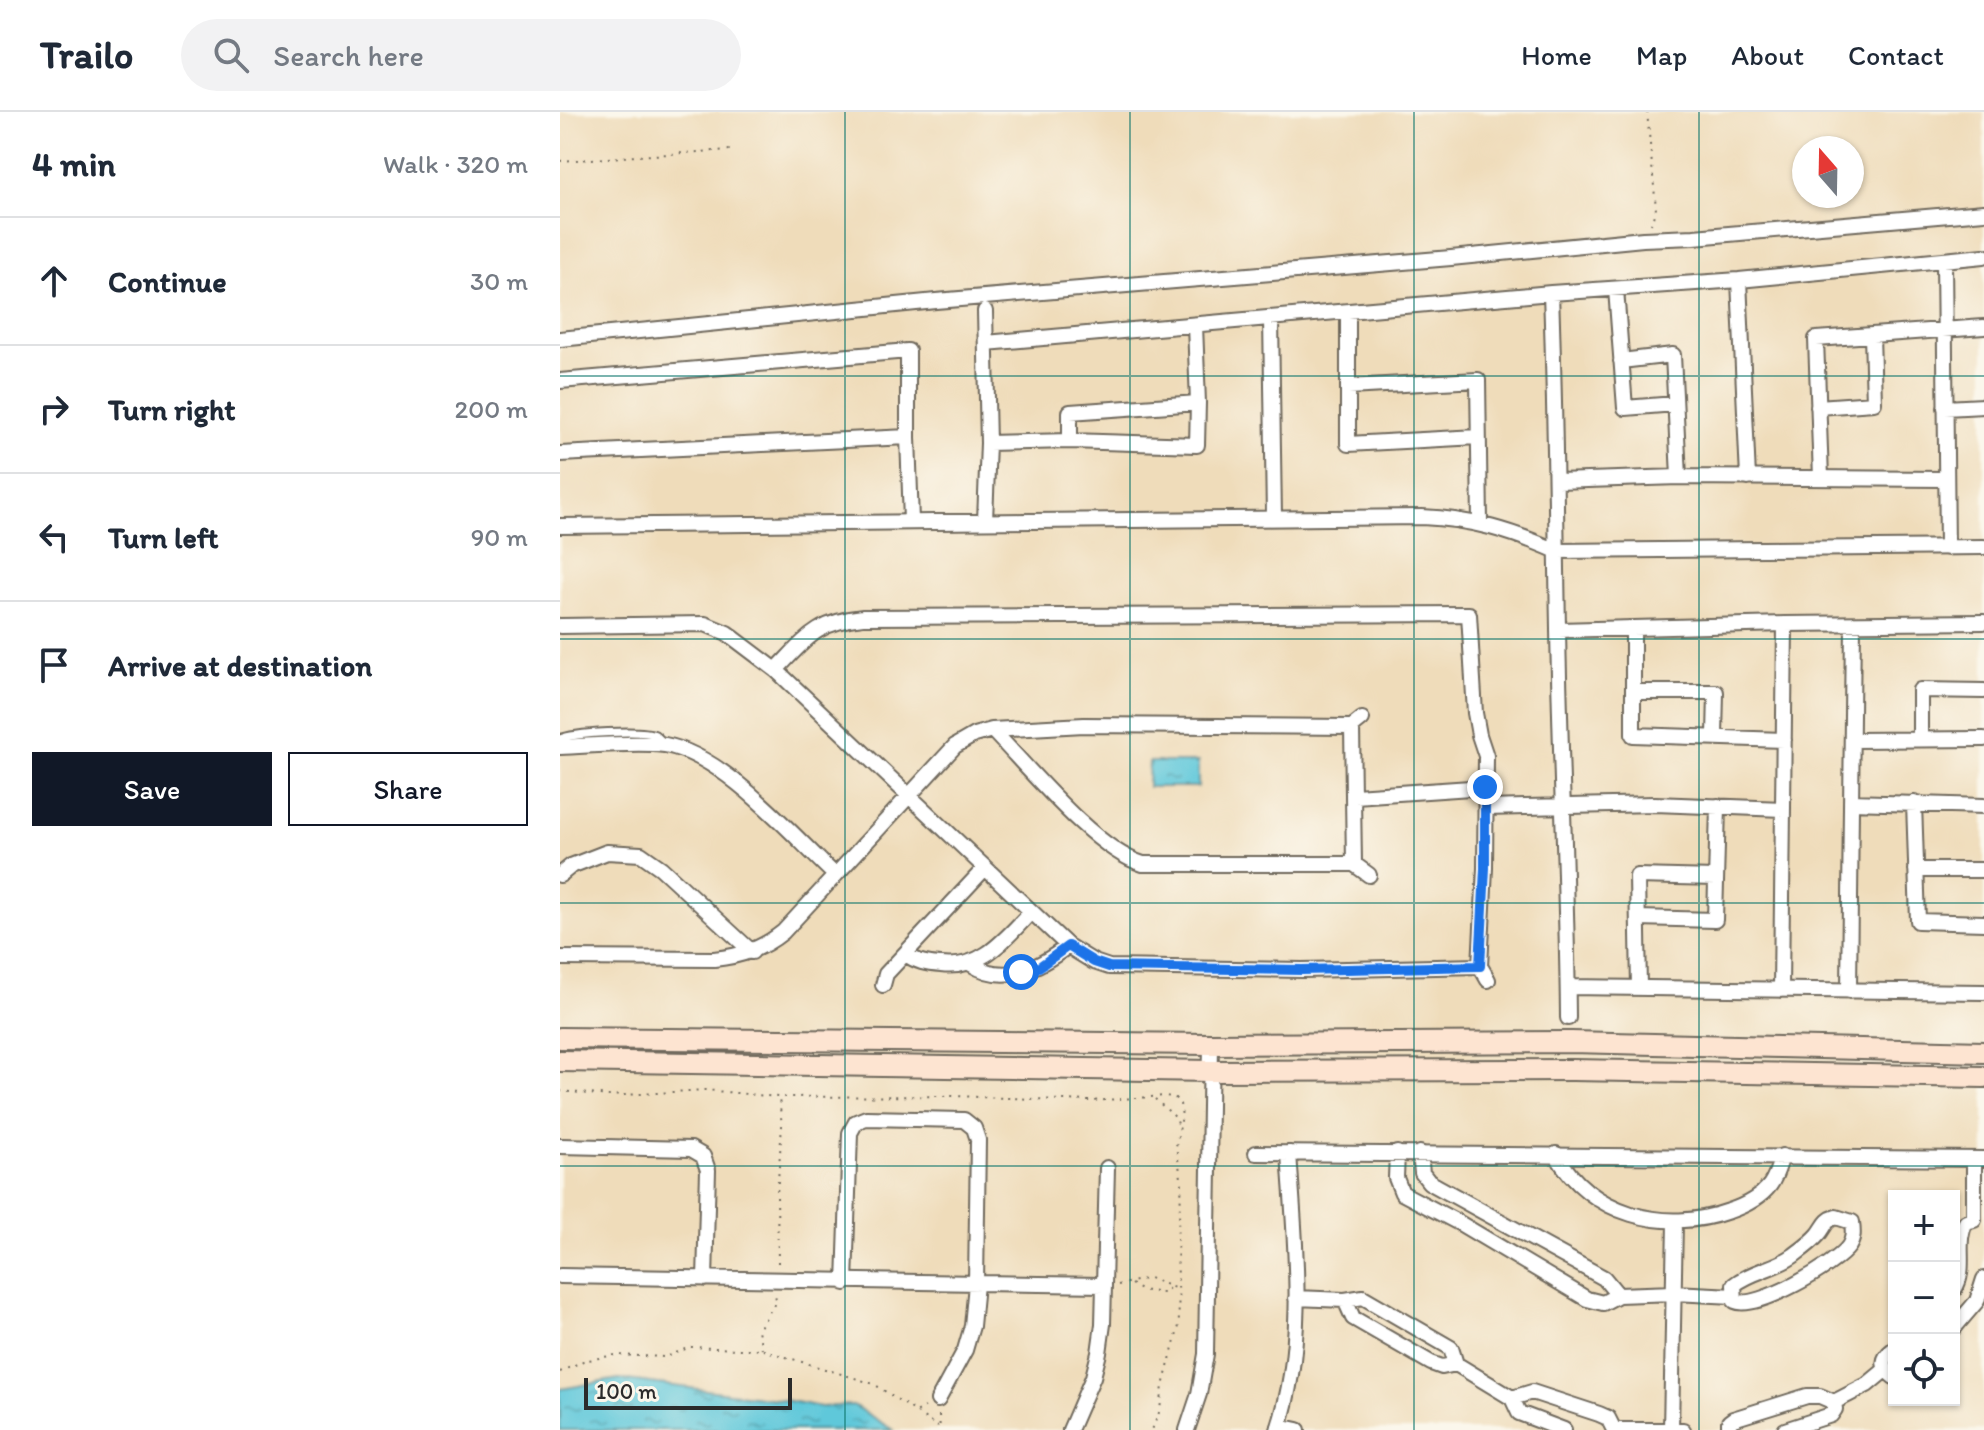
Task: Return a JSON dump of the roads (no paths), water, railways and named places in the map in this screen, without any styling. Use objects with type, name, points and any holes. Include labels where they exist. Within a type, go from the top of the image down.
[{"type":"street","points":[[560,339],[936,301],[1984,212]]},
{"type":"street","points":[[986,343],[1551,293],[1739,280],[1984,256]]},
{"type":"street","points":[[1944,260],[1947,548]]},
{"type":"street","points":[[1739,280],[1748,478]]},
{"type":"street","points":[[1616,289],[1625,408],[1675,404]]},
{"type":"street","points":[[1551,293],[1568,1018]]},
{"type":"street","points":[[985,311],[988,443],[985,521]]},
{"type":"street","points":[[1348,311],[1348,444],[1478,437]]},
{"type":"street","points":[[1271,318],[1274,518]]},
{"type":"street","points":[[988,443],[1070,441],[1197,445],[1195,325]]},
{"type":"street","points":[[1821,478],[1816,339],[1984,327]]},
{"type":"street","points":[[1818,407],[1874,403],[1872,335]]},
{"type":"street","points":[[560,381],[908,351],[911,521]]},
{"type":"street","points":[[1621,361],[1673,355],[1679,477]]},
{"type":"street","points":[[1348,387],[1478,380],[1480,523]]},
{"type":"street","points":[[1070,441],[1070,412],[1198,403]]},
{"type":"street","points":[[1945,408],[1984,406]]},
{"type":"street","points":[[560,454],[908,437]]},
{"type":"street","points":[[1557,481],[1679,477],[1946,479]]},
{"type":"street","points":[[560,526],[1422,517],[1480,523],[1513,531],[1557,551],[1984,547]]},
{"type":"street","points":[[776,670],[815,630],[839,619],[863,617],[1469,614],[1475,713],[1486,756],[1480,966],[1488,980]]},
{"type":"street","points":[[1558,630],[1984,622]]},
{"type":"street","points":[[560,626],[705,624],[744,645],[776,670],[1068,946],[1094,962],[1109,967],[1302,970],[1480,966]]},
{"type":"street","points":[[1781,990],[1785,624]]},
{"type":"street","points":[[1849,991],[1853,624]]},
{"type":"street","points":[[1633,628],[1633,735],[1784,740]]},
{"type":"street","points":[[1920,739],[1920,690],[1984,691]]},
{"type":"street","points":[[1633,692],[1716,692],[1715,736]]},
{"type":"street","points":[[560,958],[714,959],[752,952],[768,944],[783,932],[955,746],[974,735],[992,730],[1084,725],[1357,723],[1354,864]]},
{"type":"street","points":[[992,730],[1065,807],[1126,859],[1143,864],[1354,864],[1369,875]]},
{"type":"street","points":[[1852,740],[1984,739]]},
{"type":"street","points":[[560,747],[666,745],[703,758],[729,775],[835,875]]},
{"type":"street","points":[[1355,796],[1485,787]]},
{"type":"street","points":[[1851,802],[1984,806]]},
{"type":"street","points":[[1914,803],[1918,921],[1984,923]]},
{"type":"street","points":[[1486,808],[1655,804],[1783,809]]},
{"type":"street","points":[[1638,918],[1715,920],[1718,806]]},
{"type":"street","points":[[560,875],[571,866],[607,852],[641,854],[661,868],[752,952]]},
{"type":"street","points":[[883,985],[886,974],[985,868]]},
{"type":"street","points":[[1916,870],[1984,870]]},
{"type":"street","points":[[1639,988],[1637,876],[1716,878]]},
{"type":"street","points":[[905,954],[920,963],[956,967],[971,964],[992,952],[1031,912]]},
{"type":"street","points":[[971,964],[981,970],[1021,972],[1039,967],[1068,946]]},
{"type":"street","points":[[1568,987],[1984,992]]},
{"type":"street","points":[[560,1038],[1211,1044],[1571,1042],[1984,1052]]},
{"type":"street","points":[[1187,1430],[1199,1394],[1206,1354],[1211,1044]]},
{"type":"street","points":[[560,1061],[1211,1071],[1572,1070],[1984,1077]]},
{"type":"street","points":[[845,1283],[850,1133],[856,1122],[866,1118],[964,1120],[974,1128],[978,1140],[976,1284],[972,1326],[965,1350],[938,1400]]},
{"type":"street","points":[[560,1146],[691,1149],[703,1156],[708,1170],[705,1279]]},
{"type":"street","points":[[1256,1153],[1979,1159],[1979,1222],[1966,1222],[1961,1231],[1960,1274]]},
{"type":"street","points":[[1289,1153],[1296,1298],[1290,1386],[1279,1428],[1298,1430]]},
{"type":"street","points":[[1397,1153],[1396,1178],[1402,1193],[1461,1224],[1587,1299],[1603,1303],[1618,1295],[1674,1293],[1734,1296]]},
{"type":"street","points":[[1420,1153],[1422,1173],[1429,1182],[1604,1278],[1618,1295]]},
{"type":"street","points":[[1556,1154],[1564,1170],[1607,1205],[1651,1219],[1675,1222],[1721,1214],[1755,1199],[1770,1185],[1782,1156]]},
{"type":"street","points":[[1070,1430],[1093,1377],[1103,1324],[1107,1168]]},
{"type":"street","points":[[1831,1218],[1852,1222],[1853,1235],[1848,1247],[1804,1279],[1744,1304],[1735,1301],[1734,1296],[1732,1289],[1737,1282],[1773,1268],[1791,1257],[1818,1235],[1831,1218]]},
{"type":"street","points":[[1671,1430],[1675,1222]]},
{"type":"street","points":[[560,1276],[1104,1285]]},
{"type":"street","points":[[1960,1321],[1977,1301],[1984,1279]]},
{"type":"street","points":[[1296,1298],[1345,1300],[1363,1297],[1451,1348],[1456,1364],[1512,1398],[1519,1413],[1564,1430]]},
{"type":"street","points":[[1345,1300],[1353,1318],[1431,1363],[1442,1367],[1456,1364]]},
{"type":"street","points":[[1834,1402],[1888,1374]]},
{"type":"street","points":[[1512,1398],[1532,1392],[1608,1418],[1614,1430],[1683,1430]]},
{"type":"street","points":[[1729,1430],[1729,1422],[1733,1419],[1807,1396],[1820,1396],[1834,1402]]},
{"type":"street","points":[[1785,1430],[1831,1415],[1835,1409],[1834,1402]]},
{"type":"lane","points":[[560,739],[570,734],[644,733],[652,734],[666,745]]},
{"type":"water","points":[[1149,762],[1198,762],[1198,787],[1148,787]]},
{"type":"water","points":[[619,1379],[821,1407],[853,1405],[893,1430],[560,1430],[560,1389]]}]
